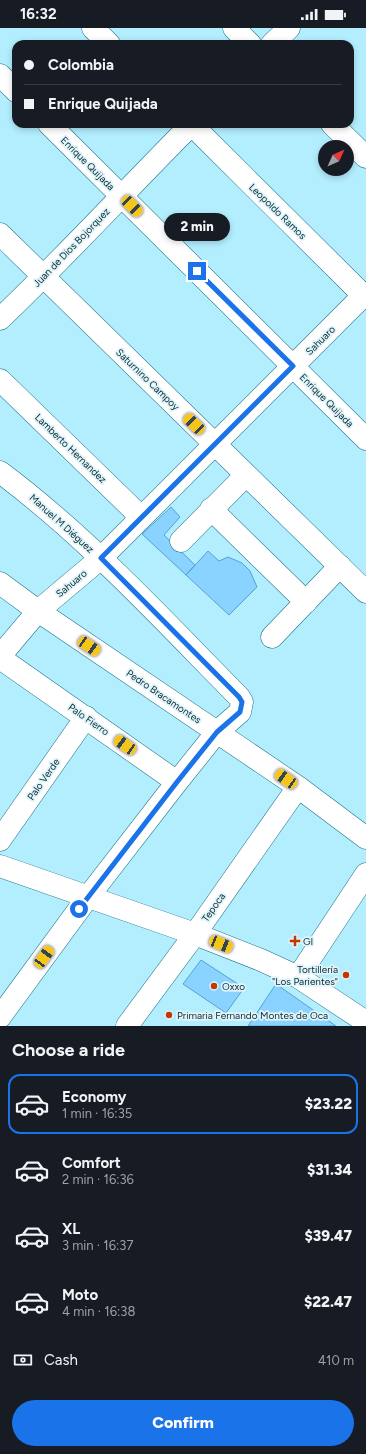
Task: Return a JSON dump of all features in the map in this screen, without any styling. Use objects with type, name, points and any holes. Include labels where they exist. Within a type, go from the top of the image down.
[{"type":"street","points":[[93,28],[105,40]]},
{"type":"street","points":[[234,28],[246,40]]},
{"type":"street","points":[[276,40],[289,28]]},
{"type":"street","points":[[0,75],[12,87]]},
{"type":"street","name":"Enrique Quijada","points":[[53,128],[366,438]]},
{"type":"street","name":"Juan de Dios Bojorquez","points":[[0,319],[44,277],[121,195],[187,128]]},
{"type":"street","name":"Leopoldo Ramos","points":[[195,128],[365,295]]},
{"type":"street","points":[[336,128],[366,157]]},
{"type":"street","name":"Saturnino Campoy","points":[[0,234],[366,592]]},
{"type":"street","name":"Sahuaro","points":[[0,657],[38,611],[101,558],[365,295]]},
{"type":"street","name":"Lamberto Hernandez","points":[[0,380],[141,517]]},
{"type":"street","name":"Manuel M Diéguez","points":[[0,472],[32,496],[101,558],[239,697],[242,702],[240,712],[217,732]]},
{"type":"street","points":[[181,541],[246,475]]},
{"type":"street","points":[[211,510],[306,602]]},
{"type":"street","points":[[272,637],[340,566]]},
{"type":"street","name":"Pedro Bracamontes","points":[[0,583],[38,611],[298,787],[366,838]]},
{"type":"street","name":"Palo Fierro","points":[[0,657],[177,782]]},
{"type":"street","name":"Palo Verde","points":[[0,840],[86,717]]},
{"type":"street","points":[[0,1017],[88,897],[217,732]]},
{"type":"street","name":"Tepoca","points":[[127,1026],[298,787]]},
{"type":"street","points":[[0,866],[194,934],[298,977],[352,1011],[366,1022]]},
{"type":"street","points":[[298,977],[366,874]]},
{"type":"building","points":[[171,507],[180,517],[164,535],[195,565],[186,575],[142,534]]},
{"type":"building","points":[[208,551],[219,561],[228,557],[242,563],[250,571],[257,587],[229,615],[186,575]]},
{"type":"building","name":"Oxxo","points":[[201,960],[244,988],[226,1013],[183,984]]},
{"type":"building","points":[[276,984],[336,1026],[248,1026]]},
{"type":"place","name":"GI","points":[[295,941]]},
{"type":"place","name":"Tortillería \"Los Parientes\"","points":[[346,975]]},
{"type":"place","name":"Oxxo","points":[[214,986]]},
{"type":"place","name":"Primaria Fernando Montes de Oca","points":[[169,1015]]},
{"type":"route","points":[[79,909],[217,732],[240,712],[242,702],[239,697],[101,558],[293,366],[197,271]]}]
